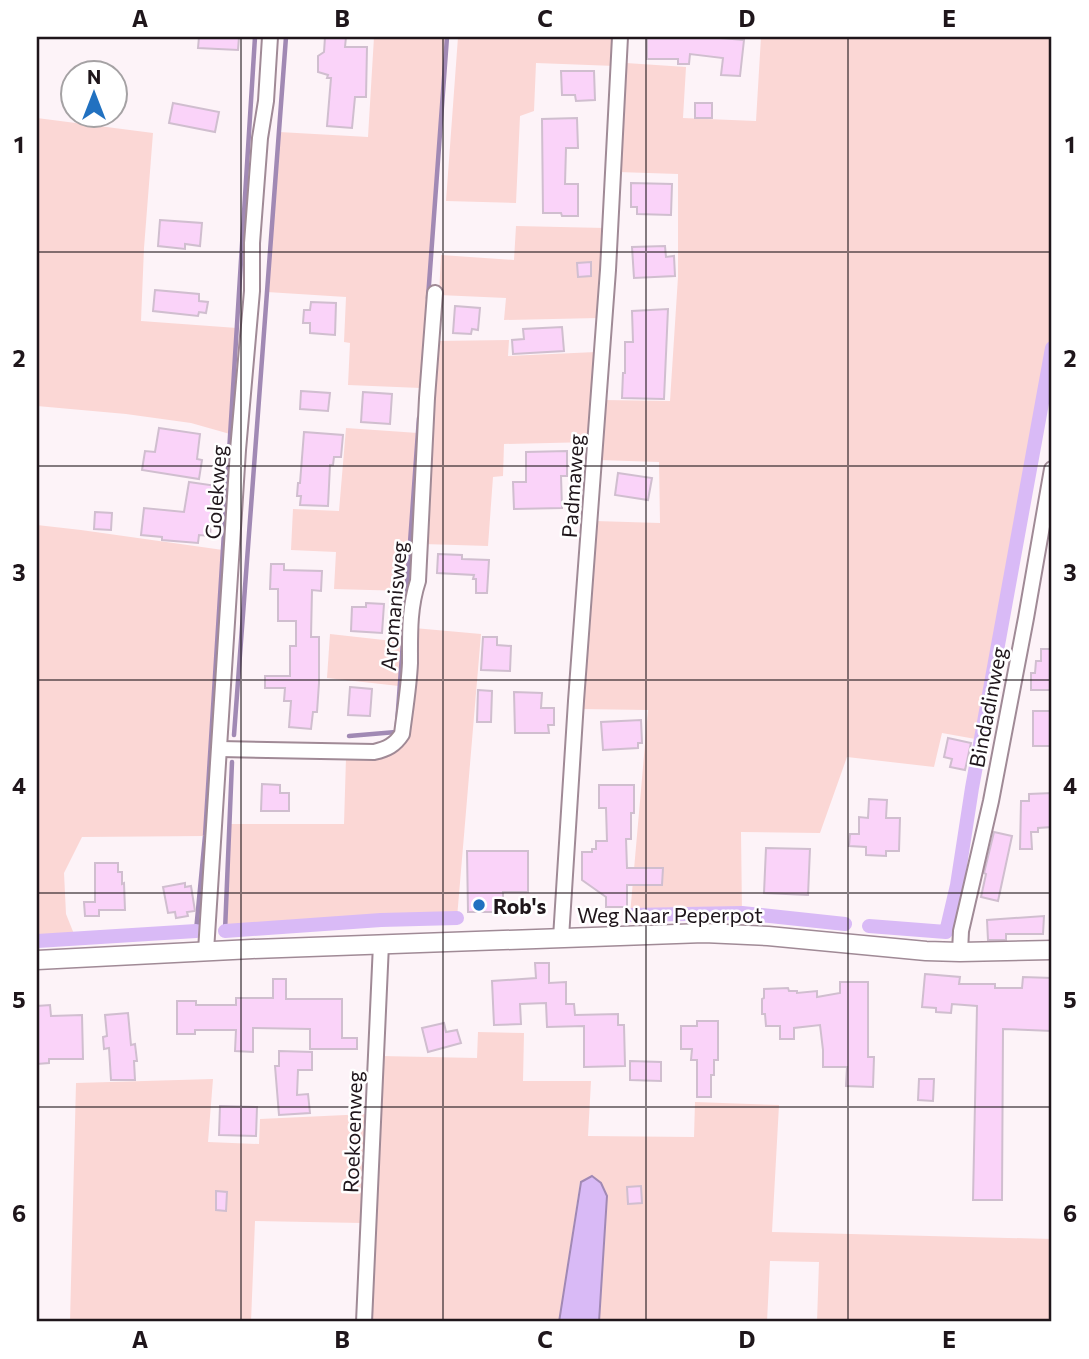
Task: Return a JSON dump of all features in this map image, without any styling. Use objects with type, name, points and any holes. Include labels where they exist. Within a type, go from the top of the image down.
[{"type":"street","name":"Golekweg","points":[[206,951],[238,450],[252,291],[253,230],[270,37]]},
{"type":"street","name":"Padmaweg","points":[[561,938],[608,270],[620,37]]},
{"type":"street","name":"Aromanisweg","points":[[220,749],[374,752],[396,743],[402,734],[410,662],[412,598],[418,581],[435,293]]},
{"type":"street","name":"Bindadinweg","points":[[960,952],[961,932],[993,788],[1052,470]]},
{"type":"street","name":"Weg Naar Peperpot","points":[[37,960],[206,951],[704,933],[768,936],[926,951],[1052,950]]},
{"type":"street","name":"Roekoenweg","points":[[365,1322],[382,944]]},
{"type":"shaded area","points":[[374,37],[447,37],[421,388],[348,385],[350,343],[344,342],[346,297],[267,292],[279,132],[368,137]]},
{"type":"shaded area","points":[[458,37],[617,37],[615,66],[536,63],[534,111],[520,116],[516,203],[446,201]]},
{"type":"shaded area","points":[[761,37],[1052,37],[1052,348],[981,740],[942,733],[934,767],[847,757],[820,833],[741,832],[742,913],[630,915],[648,710],[580,709],[595,521],[660,523],[659,462],[599,460],[603,400],[670,401],[678,277],[678,174],[618,172],[626,63],[686,67],[683,118],[756,121]]},
{"type":"shaded area","points":[[37,118],[60,121],[60,130],[130,130],[153,133],[141,321],[237,328],[230,434],[191,423],[37,406]]},
{"type":"shaded area","points":[[516,226],[605,228],[598,318],[504,320],[506,298],[439,295],[441,255],[514,260]]},
{"type":"shaded area","points":[[509,340],[508,356],[596,352],[591,442],[504,444],[503,476],[493,477],[488,546],[423,544],[435,341]]},
{"type":"shaded area","points":[[346,428],[418,433],[406,591],[334,589],[336,552],[291,550],[293,509],[339,511]]},
{"type":"shaded area","points":[[37,525],[223,550],[205,836],[82,837],[64,873],[66,914],[76,939],[37,941]]},
{"type":"shaded area","points":[[414,628],[481,634],[457,918],[381,920],[225,931],[229,824],[344,824],[346,758],[399,745]]},
{"type":"shaded area","points":[[330,634],[402,642],[399,686],[327,678]]},
{"type":"shaded area","points":[[478,1032],[524,1033],[523,1081],[591,1081],[588,1136],[694,1137],[695,1102],[779,1105],[772,1232],[1052,1239],[1052,1322],[817,1322],[819,1262],[770,1261],[767,1322],[599,1322],[607,1196],[580,1182],[559,1322],[370,1322],[381,1056],[477,1058]]},
{"type":"shaded area","points":[[213,1079],[208,1142],[259,1144],[260,1119],[367,1114],[362,1223],[255,1221],[251,1322],[70,1322],[76,1083]]},
{"type":"shaded area","points":[[592,1176],[601,1183],[607,1196],[599,1322],[559,1322],[581,1182]]},
{"type":"building","points":[[199,37],[239,37],[238,50],[198,48]]},
{"type":"building","points":[[325,37],[346,37],[345,47],[367,47],[366,97],[355,97],[352,128],[327,126],[331,78],[318,72],[318,56],[324,52]]},
{"type":"building","points":[[647,37],[744,40],[740,76],[721,75],[723,58],[690,54],[689,64],[678,64],[678,59],[647,59]]},
{"type":"building","points":[[561,71],[594,71],[595,100],[576,101],[575,95],[562,95]]},
{"type":"building","points":[[173,103],[219,112],[215,132],[169,123]]},
{"type":"building","points":[[695,103],[712,103],[712,118],[695,118]]},
{"type":"building","points":[[577,118],[578,148],[566,148],[565,184],[578,184],[578,216],[543,213],[542,119]]},
{"type":"building","points":[[631,183],[672,184],[671,215],[637,214],[637,207],[631,207]]},
{"type":"building","points":[[160,220],[202,223],[200,246],[185,244],[185,249],[158,246]]},
{"type":"building","points":[[665,246],[666,257],[674,256],[675,276],[634,278],[632,247]]},
{"type":"building","points":[[591,262],[591,276],[578,277],[577,263]]},
{"type":"building","points":[[155,290],[199,294],[199,301],[208,302],[206,313],[199,312],[198,316],[153,311]]},
{"type":"building","points":[[311,302],[336,303],[335,335],[310,333],[310,323],[303,323],[304,310],[310,310]]},
{"type":"building","points":[[455,306],[480,308],[478,330],[472,329],[471,334],[453,333]]},
{"type":"building","points":[[668,309],[664,399],[622,398],[625,342],[633,342],[632,311]]},
{"type":"building","points":[[562,327],[564,351],[513,354],[512,340],[524,339],[523,329]]},
{"type":"building","points":[[301,391],[330,393],[328,411],[300,409]]},
{"type":"building","points":[[363,392],[392,394],[390,424],[361,422]]},
{"type":"building","points":[[159,428],[200,434],[197,459],[202,460],[199,479],[142,470],[145,451],[155,452]]},
{"type":"building","points":[[304,432],[343,435],[341,457],[334,457],[333,465],[330,465],[328,506],[300,505],[301,496],[297,496]]},
{"type":"building","points":[[567,451],[567,476],[561,476],[562,508],[514,509],[513,482],[526,482],[526,452]]},
{"type":"building","points":[[618,473],[652,478],[648,500],[615,495]]},
{"type":"building","points":[[189,482],[217,486],[210,536],[199,535],[198,543],[141,535],[144,508],[184,512]]},
{"type":"building","points":[[95,512],[112,513],[111,530],[94,529]]},
{"type":"building","points":[[438,554],[462,555],[462,559],[489,560],[487,593],[476,593],[474,575],[437,573]]},
{"type":"building","points":[[271,564],[284,564],[284,570],[322,571],[321,591],[312,590],[311,637],[319,637],[319,683],[317,712],[313,712],[311,729],[289,727],[291,701],[284,701],[285,688],[265,688],[265,676],[290,676],[290,646],[296,646],[296,621],[278,621],[278,589],[270,589]]},
{"type":"building","points":[[366,603],[384,604],[382,633],[351,631],[352,607],[366,607]]},
{"type":"building","points":[[483,637],[497,637],[497,645],[511,646],[510,671],[481,670]]},
{"type":"building","points":[[1041,649],[1052,649],[1052,690],[1031,690],[1031,673],[1035,673],[1036,661],[1041,661]]},
{"type":"building","points":[[350,687],[372,689],[370,716],[348,715]]},
{"type":"building","points":[[478,690],[492,691],[491,722],[477,722]]},
{"type":"building","points":[[514,692],[542,693],[541,708],[554,708],[554,725],[548,725],[549,733],[515,733]]},
{"type":"building","points":[[1033,711],[1052,711],[1052,746],[1033,746]]},
{"type":"building","points":[[641,720],[642,743],[638,743],[638,748],[603,750],[601,722]]},
{"type":"building","points":[[948,738],[971,743],[965,770],[950,767],[952,759],[944,757]]},
{"type":"building","points":[[262,784],[280,785],[280,793],[289,793],[289,811],[261,811]]},
{"type":"building","points":[[599,785],[634,785],[631,839],[626,839],[627,868],[663,868],[662,885],[627,885],[627,907],[606,907],[606,897],[582,880],[582,852],[596,849],[596,841],[607,841],[606,808],[599,808]]},
{"type":"building","points":[[1052,793],[1052,827],[1038,828],[1038,832],[1031,832],[1032,849],[1020,849],[1021,801],[1029,801],[1029,794]]},
{"type":"building","points":[[869,799],[887,800],[886,818],[900,818],[899,851],[886,851],[886,856],[866,855],[866,847],[849,846],[850,834],[859,834],[859,817],[868,818]]},
{"type":"building","points":[[994,832],[1012,836],[998,901],[981,897]]},
{"type":"building","points":[[766,848],[810,849],[808,895],[764,893]]},
{"type":"building","points":[[467,851],[528,851],[528,892],[503,892],[503,912],[468,912]]},
{"type":"building","points":[[95,863],[118,863],[118,872],[122,872],[122,884],[124,883],[125,910],[99,910],[99,916],[85,916],[84,902],[95,902]]},
{"type":"building","points":[[185,883],[185,887],[191,886],[195,911],[187,912],[188,916],[176,918],[175,912],[168,913],[163,887]]},
{"type":"building","points":[[1044,916],[1043,934],[1006,934],[1006,940],[988,940],[987,920]]},
{"type":"building","points":[[535,963],[549,963],[549,983],[566,982],[566,1004],[574,1004],[575,1015],[618,1014],[618,1025],[624,1025],[625,1066],[584,1067],[584,1026],[547,1027],[546,1003],[520,1004],[521,1024],[494,1025],[492,981],[536,978]]},
{"type":"building","points":[[925,974],[960,977],[959,984],[995,984],[995,988],[1022,988],[1023,977],[1052,978],[1052,1031],[1003,1029],[1002,1200],[973,1200],[977,1006],[952,1004],[951,1013],[922,1007]]},
{"type":"building","points":[[273,979],[286,979],[286,999],[342,999],[342,1038],[357,1038],[357,1049],[310,1049],[310,1029],[253,1028],[253,1052],[235,1051],[236,1030],[195,1030],[195,1034],[177,1034],[177,1001],[196,1001],[196,1005],[236,1005],[236,998],[273,998]]},
{"type":"building","points":[[840,982],[868,982],[868,1057],[874,1057],[873,1087],[846,1086],[847,1067],[823,1067],[820,1025],[794,1028],[794,1039],[780,1039],[780,1026],[766,1026],[765,1014],[762,1014],[764,989],[788,988],[789,991],[797,993],[817,991],[817,997],[840,993]]},
{"type":"building","points":[[50,1005],[51,1016],[82,1015],[83,1059],[49,1059],[49,1063],[37,1064],[37,1006]]},
{"type":"building","points":[[128,1013],[131,1045],[135,1044],[137,1061],[134,1061],[135,1080],[111,1080],[109,1048],[104,1049],[103,1037],[107,1036],[105,1015]]},
{"type":"building","points":[[697,1021],[718,1021],[718,1060],[714,1060],[714,1075],[711,1075],[711,1097],[697,1097],[697,1060],[691,1060],[692,1049],[681,1049],[681,1026],[697,1026]]},
{"type":"building","points":[[444,1023],[446,1032],[457,1030],[461,1043],[428,1052],[422,1028]]},
{"type":"building","points":[[279,1051],[312,1052],[312,1070],[298,1070],[297,1095],[308,1094],[310,1113],[279,1115],[275,1066],[279,1066]]},
{"type":"building","points":[[630,1061],[661,1062],[661,1081],[630,1080]]},
{"type":"building","points":[[919,1079],[934,1079],[933,1101],[918,1100]]},
{"type":"building","points":[[220,1106],[257,1107],[256,1136],[219,1135]]},
{"type":"building","points":[[641,1186],[642,1203],[628,1204],[627,1187]]},
{"type":"building","points":[[216,1191],[227,1192],[226,1211],[216,1210]]},
{"type":"waterway","points":[[196,931],[205,836],[255,37]]},
{"type":"waterway","points":[[234,735],[286,37]]},
{"type":"waterway","points":[[428,298],[447,37]]},
{"type":"waterway","points":[[869,926],[946,932],[957,885],[972,788],[1052,348]]},
{"type":"waterway","points":[[405,612],[419,418]]},
{"type":"waterway","points":[[397,724],[404,628]]},
{"type":"waterway","points":[[349,736],[396,732]]},
{"type":"waterway","points":[[225,931],[232,762]]},
{"type":"waterway","points":[[630,915],[742,913],[845,924]]},
{"type":"waterway","points":[[225,931],[381,920],[457,918]]},
{"type":"waterway","points":[[37,941],[196,931]]},
{"type":"place","name":"Rob's","points":[[479,905]]}]
